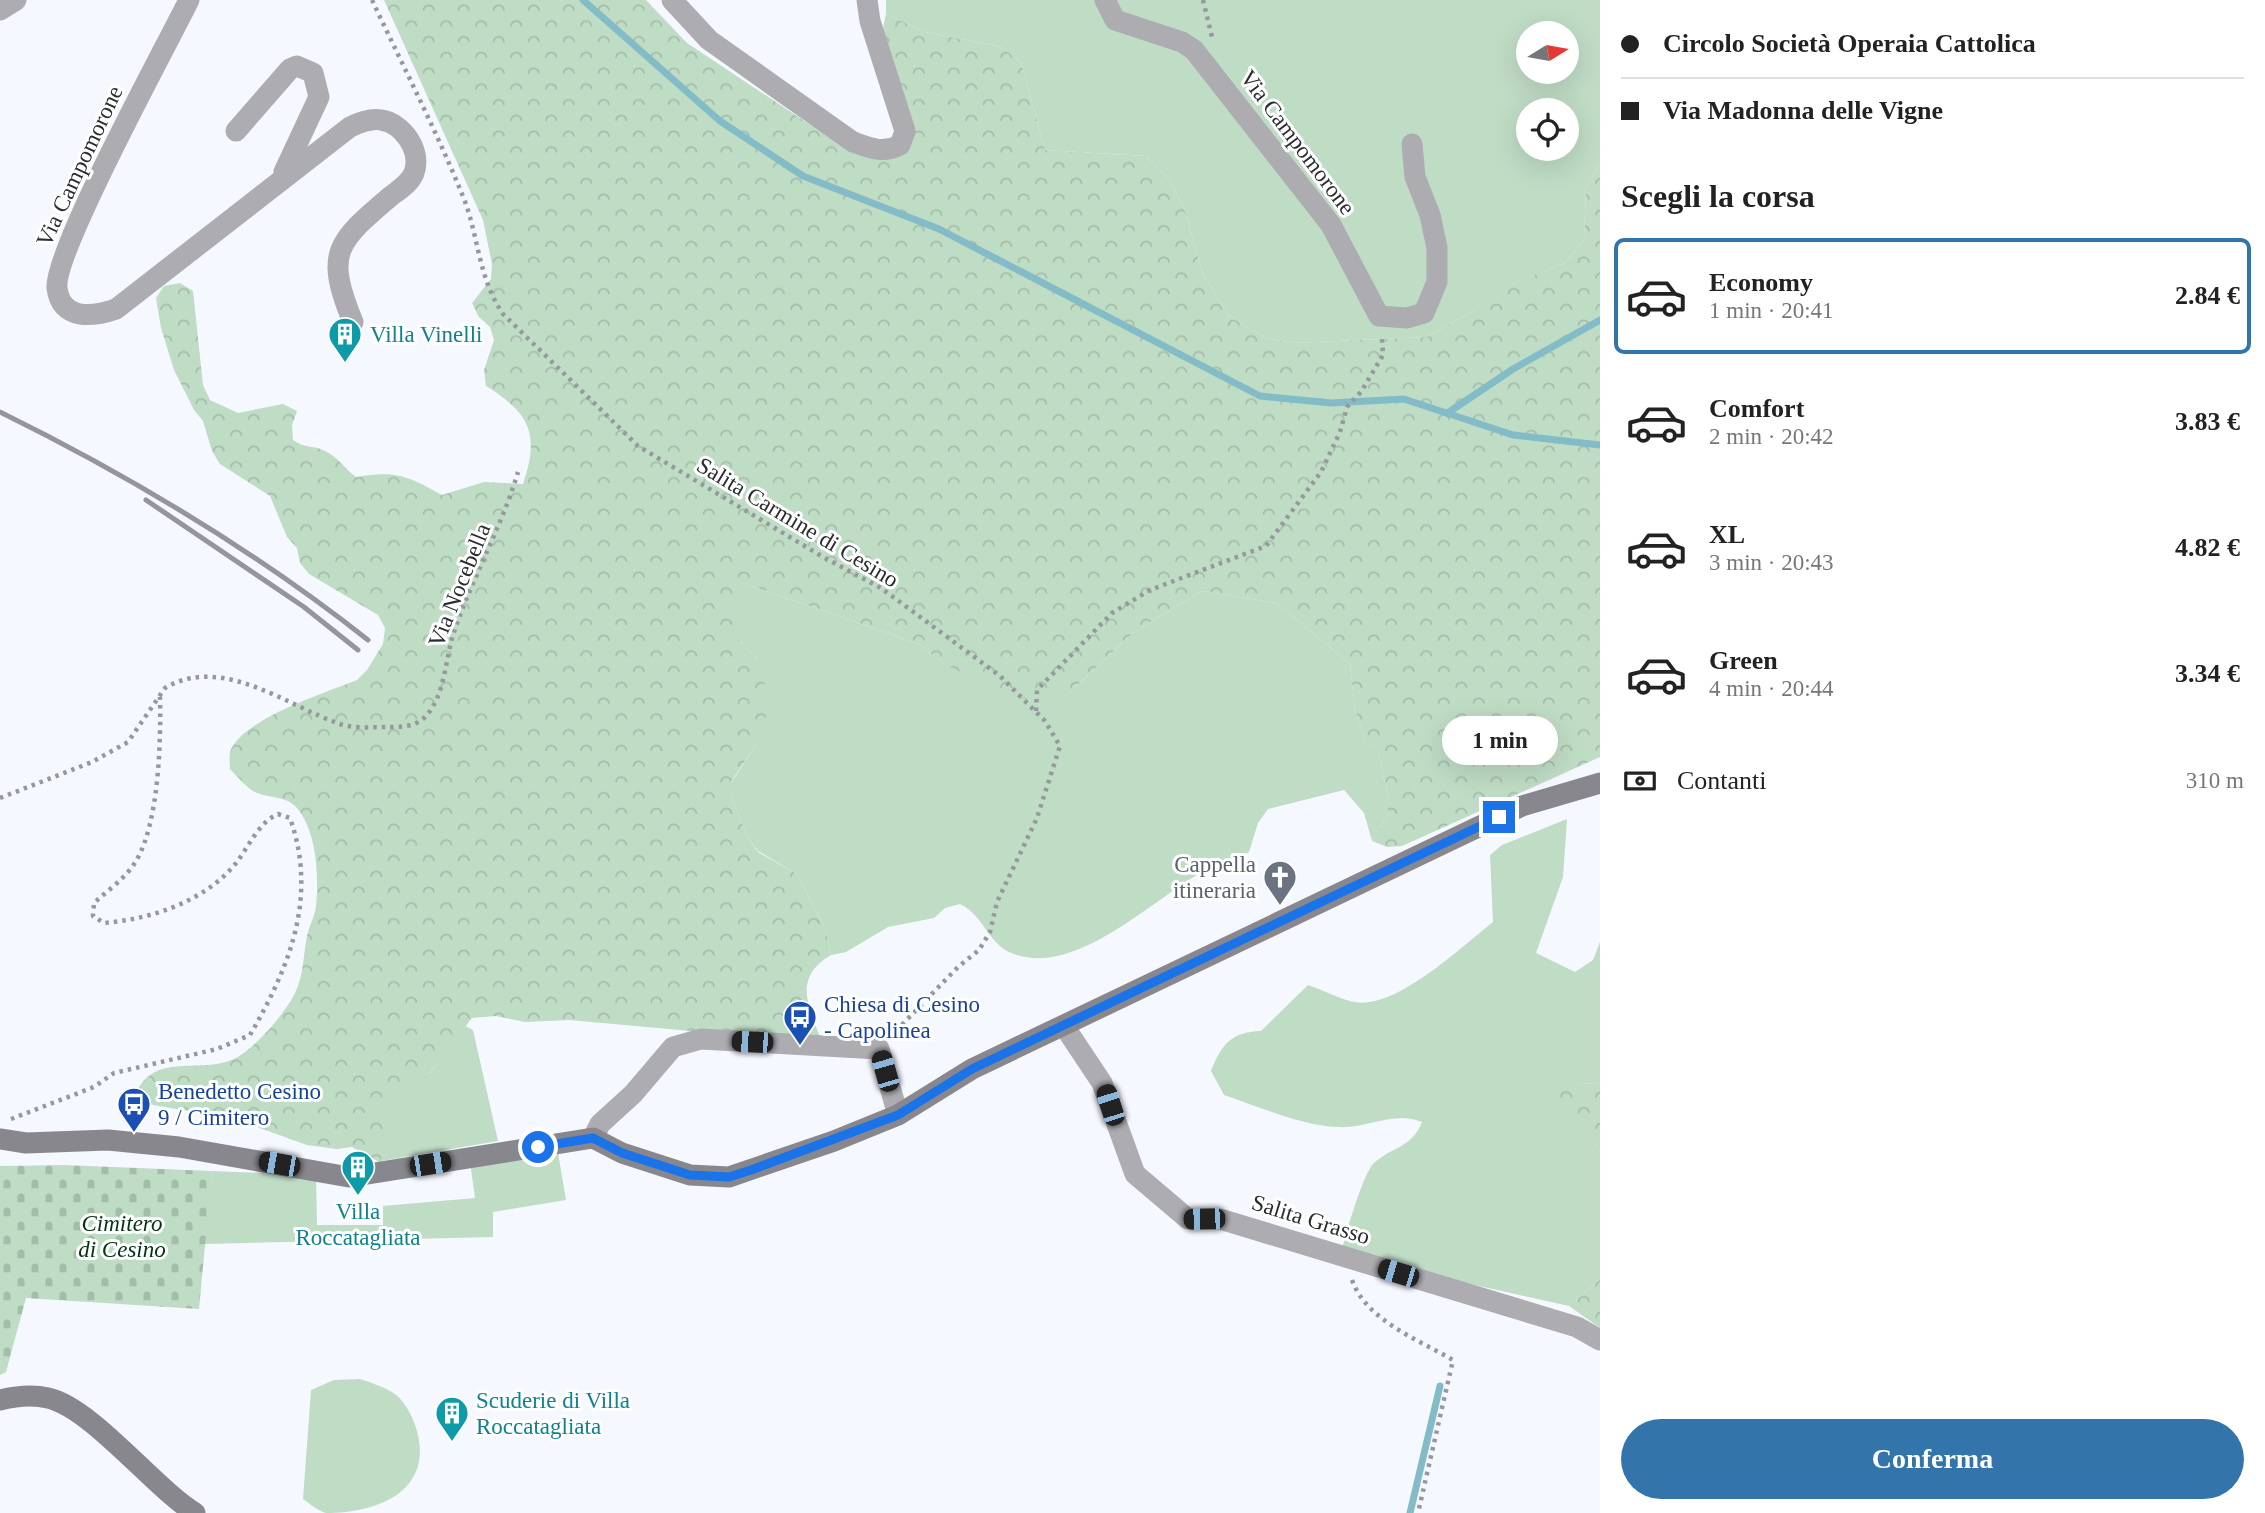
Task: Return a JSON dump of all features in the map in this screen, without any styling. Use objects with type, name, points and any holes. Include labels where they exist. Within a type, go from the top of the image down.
[{"type":"street","points":[[0,10],[16,0]]},
{"type":"street","name":"Via Campomorone","points":[[189,0],[76,226],[59,272],[57,287],[62,303],[70,311],[84,316],[116,309],[282,177],[350,127],[366,121],[381,120],[399,128],[409,138],[415,159],[414,173],[406,184],[352,230],[340,255],[338,286],[353,322]]},
{"type":"street","points":[[671,0],[709,40],[853,142],[872,149],[890,150],[900,145],[905,131],[870,21],[867,0]]},
{"type":"street","name":"Via Campomorone","points":[[1105,0],[1115,20],[1182,42],[1194,50],[1331,225],[1379,316]]},
{"type":"street","name":"Via Campomorone","points":[[236,131],[290,69],[297,66],[313,73],[319,97],[282,177]]},
{"type":"street","points":[[1379,316],[1407,318],[1424,313],[1437,282],[1437,248],[1430,215],[1415,177],[1412,144]]},
{"type":"street","points":[[0,1139],[26,1143],[108,1140],[179,1147],[349,1177],[593,1138],[622,1153],[690,1175],[729,1177],[834,1141],[898,1115],[972,1069],[1522,806],[1600,783]]},
{"type":"street","name":"Salita Grasso","points":[[1064,1027],[1102,1083],[1135,1174],[1188,1219],[1220,1219],[1577,1327],[1600,1340]]},
{"type":"street","points":[[593,1138],[600,1124],[633,1094],[674,1047],[701,1039],[879,1049],[898,1115]]},
{"type":"street","points":[[0,1400],[20,1395],[49,1398],[80,1414],[195,1513]]},
{"type":"path","name":"Salita Carmine di Cesino","points":[[372,0],[462,193],[475,228],[478,263],[490,295],[503,314],[638,446],[823,557],[881,588],[1000,676],[1036,712],[1060,746],[1037,818],[997,902],[990,932],[979,950],[958,967],[879,1049]]},
{"type":"path","points":[[1036,712],[1037,690],[1112,613],[1150,590],[1185,574],[1266,546],[1321,472],[1340,432],[1346,407],[1362,392],[1382,355],[1379,316]]},
{"type":"path","name":"Via Nocebella","points":[[0,797],[92,762],[128,742],[165,688],[174,683],[211,675],[279,697],[355,728],[406,727],[425,718],[437,700],[454,634],[505,515],[518,472]]},
{"type":"path","points":[[0,1123],[94,1087],[99,1080],[114,1073],[217,1049],[250,1035],[285,967],[299,917],[304,879],[297,839],[290,818],[278,814],[269,818],[236,864],[212,887],[195,897],[176,907],[116,922],[104,923],[93,916],[94,903],[123,877],[143,846],[156,792],[160,697]]},
{"type":"path","name":"Salita Grasso","points":[[1349,1273],[1357,1296],[1380,1317],[1453,1360],[1418,1513]]},
{"type":"green space","points":[[384,0],[646,0],[687,43],[851,152],[867,156],[888,154],[910,145],[883,28],[886,14],[925,32],[1002,47],[1021,62],[1045,150],[1145,156],[1169,179],[1184,208],[1203,274],[1229,316],[1266,338],[1292,343],[1427,337],[1471,312],[1488,294],[1565,263],[1584,240],[1586,187],[1600,164],[1600,757],[1402,846],[1387,847],[1372,841],[1388,814],[1388,798],[1378,750],[1365,740],[1355,710],[1350,664],[1277,603],[1202,591],[1134,632],[1069,693],[1051,700],[1014,698],[944,664],[919,644],[749,585],[737,593],[737,638],[758,660],[764,673],[766,717],[756,745],[731,782],[731,797],[748,838],[758,852],[797,874],[825,928],[831,955],[812,972],[807,992],[820,1037],[713,1033],[569,1020],[525,1022],[496,1016],[472,1018],[429,1074],[385,1110],[381,1163],[352,1147],[337,1149],[307,1145],[234,1119],[142,1103],[138,1089],[157,1071],[221,1063],[234,1059],[251,1048],[269,1030],[295,993],[316,906],[317,869],[313,842],[304,818],[293,804],[253,791],[230,769],[230,752],[237,740],[267,718],[357,680],[367,670],[383,644],[385,628],[378,615],[309,574],[300,563],[297,548],[287,537],[270,496],[220,464],[212,451],[203,421],[194,410],[174,370],[161,328],[156,298],[164,286],[180,283],[193,291],[203,385],[210,400],[238,413],[283,404],[297,411],[292,425],[293,440],[330,454],[356,477],[382,474],[401,476],[442,495],[484,482],[523,484],[528,467],[530,438],[522,416],[486,386],[484,370],[494,340],[490,327],[479,317],[472,303],[491,279],[492,264],[483,220]]},
{"type":"green space","points":[[886,0],[1600,0],[1600,164],[1586,187],[1584,240],[1565,263],[1489,294],[1471,312],[1427,337],[1292,343],[1266,338],[1229,316],[1203,274],[1184,208],[1169,179],[1145,156],[1045,150],[1021,62],[1002,47],[925,32],[886,14]]},
{"type":"green space","points":[[749,585],[919,644],[944,664],[1069,693],[1134,632],[1202,591],[1277,603],[1350,664],[1355,710],[1365,740],[1378,750],[1388,798],[1388,814],[1372,841],[1364,813],[1344,790],[1268,809],[1258,823],[1249,852],[1209,868],[1114,931],[1087,946],[1060,955],[1034,958],[1009,952],[960,904],[945,908],[934,918],[888,927],[846,952],[831,955],[825,928],[797,874],[758,851],[748,838],[731,797],[731,783],[756,745],[758,660],[737,638],[737,592]]},
{"type":"green space","points":[[1567,819],[1563,877],[1536,953],[1575,972],[1593,960],[1600,942],[1600,1084],[1579,1083],[1546,1093],[1600,1150],[1600,1279],[1569,1306],[1341,1255],[1354,1207],[1370,1169],[1381,1157],[1413,1137],[1422,1122],[1401,1118],[1338,1127],[1280,1115],[1224,1095],[1211,1071],[1219,1054],[1235,1037],[1261,1031],[1308,985],[1354,1002],[1371,1002],[1408,987],[1493,922],[1490,855],[1502,845]]},
{"type":"green space","points":[[465,1026],[473,1030],[498,1141],[381,1161],[384,1110],[430,1073]]},
{"type":"green space","points":[[1600,1084],[1600,1150],[1545,1093],[1559,1086]]},
{"type":"green space","points":[[557,1147],[566,1200],[493,1212],[493,1237],[204,1244],[212,1171],[316,1175],[317,1225],[383,1225],[383,1206],[475,1198],[470,1162]]},
{"type":"green space","name":"Cimitero di Cesino","points":[[64,1165],[212,1171],[199,1309],[26,1298],[6,1372],[0,1375],[0,1166]]},
{"type":"green space","points":[[1600,1279],[1600,1328],[1569,1306]]},
{"type":"green space","points":[[360,1379],[391,1392],[406,1406],[417,1431],[420,1451],[417,1469],[409,1483],[398,1494],[383,1503],[346,1512],[326,1513],[303,1499],[311,1390],[334,1380]]},
{"type":"waterway","points":[[583,0],[720,121],[803,176],[939,229],[1260,396],[1331,403],[1404,399],[1513,435],[1600,445]]},
{"type":"waterway","points":[[1449,412],[1513,369],[1600,320]]},
{"type":"waterway","points":[[1410,1513],[1440,1386]]},
{"type":"railway","points":[[0,412],[96,462],[190,516],[281,575],[368,640]]},
{"type":"railway","points":[[146,500],[304,607],[358,650]]},
{"type":"place","name":"Villa Vinelli","points":[[345,364]]},
{"type":"place","name":"Cappella itineraria","points":[[1280,907]]},
{"type":"place","name":"Chiesa di Cesino - Capolinea","points":[[800,1047]]},
{"type":"place","name":"Benedetto Cesino 9 / Cimitero","points":[[134,1134]]},
{"type":"place","name":"Villa Roccatagliata","points":[[358,1197]]},
{"type":"place","name":"Scuderie di Villa Roccatagliata","points":[[452,1443]]},
{"type":"route","points":[[538,1147],[593,1138],[622,1153],[690,1175],[729,1177],[751,1170],[898,1115],[972,1069],[1266,931],[1499,817]]}]
